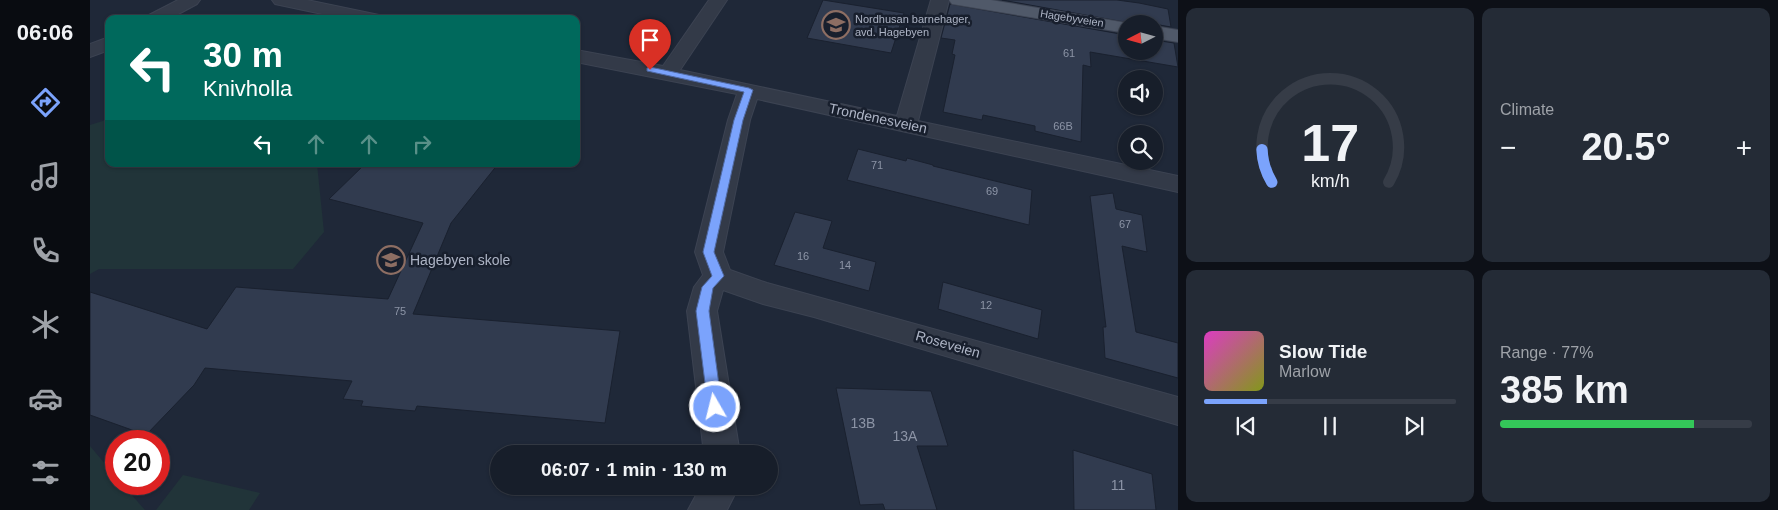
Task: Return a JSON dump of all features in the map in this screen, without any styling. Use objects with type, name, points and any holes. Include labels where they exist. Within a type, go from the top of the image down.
[{"type":"main road","name":"Hagebyveien","points":[[958,0],[1118,26]]},
{"type":"main road","points":[[1163,34],[1178,36]]},
{"type":"street","points":[[163,15],[191,0]]},
{"type":"street","points":[[281,0],[354,15]]},
{"type":"street","points":[[668,73],[718,0]]},
{"type":"street","points":[[906,124],[940,0]]},
{"type":"street","points":[[90,51],[105,45]]},
{"type":"street","name":"Trondenesveien","points":[[580,57],[749,90],[1178,184]]},
{"type":"street","points":[[721,445],[702,311],[708,287],[718,276],[709,252],[739,120],[749,90]]},
{"type":"street","name":"Roseveien","points":[[718,276],[763,293],[1178,411]]},
{"type":"street","points":[[707,510],[716,495]]},
{"type":"green space","points":[[105,120],[105,167],[317,167],[324,232],[293,269],[99,269],[90,274],[90,125]]},
{"type":"green space","points":[[90,446],[105,464],[105,495],[132,495],[145,510],[90,510]]},
{"type":"green space","points":[[183,475],[260,493],[249,510],[156,510],[168,495],[170,495],[170,492]]},
{"type":"building","points":[[823,0],[904,13],[891,53],[807,38]]},
{"type":"building","points":[[1002,0],[1117,0],[1139,3],[1168,9],[1171,27],[1163,26],[1163,15],[1118,15],[1118,21]]},
{"type":"building","points":[[950,4],[1118,34],[1118,57],[1090,52],[1091,67],[1083,65],[1081,142],[1035,131],[1035,126],[983,115],[982,120],[943,112],[955,55],[952,54],[955,40],[941,38]]},
{"type":"building","points":[[1163,41],[1174,43],[1178,67],[1137,60],[1163,60]]},
{"type":"building","points":[[858,149],[906,161],[907,158],[1032,190],[1029,225],[847,180]]},
{"type":"building","points":[[362,167],[496,167],[451,223],[413,314],[620,331],[605,423],[417,406],[415,411],[361,406],[363,401],[343,399],[352,381],[205,368],[194,385],[151,430],[132,430],[90,415],[90,292],[207,329],[236,287],[388,299],[423,223],[329,199]]},
{"type":"building","points":[[1113,193],[1116,209],[1142,215],[1147,252],[1122,246],[1136,332],[1178,343],[1178,378],[1105,358],[1103,327],[1106,327],[1090,196]]},
{"type":"building","points":[[795,212],[832,221],[823,248],[876,262],[869,291],[774,265]]},
{"type":"building","points":[[943,282],[1042,310],[1038,339],[938,309]]},
{"type":"building","points":[[836,388],[931,391],[948,446],[917,446],[937,510],[885,510],[883,504],[860,505]]},
{"type":"building","points":[[1073,450],[1152,474],[1156,510],[1074,510]]},
{"type":"place","name":"Nordhusan barnehager, avd. Hagebyen","points":[[836,25]]},
{"type":"place","name":"Hagebyen skole","points":[[391,260]]},
{"type":"route","points":[[650,70],[749,90],[739,120],[709,252],[718,276],[708,287],[702,311],[715,407]]}]
